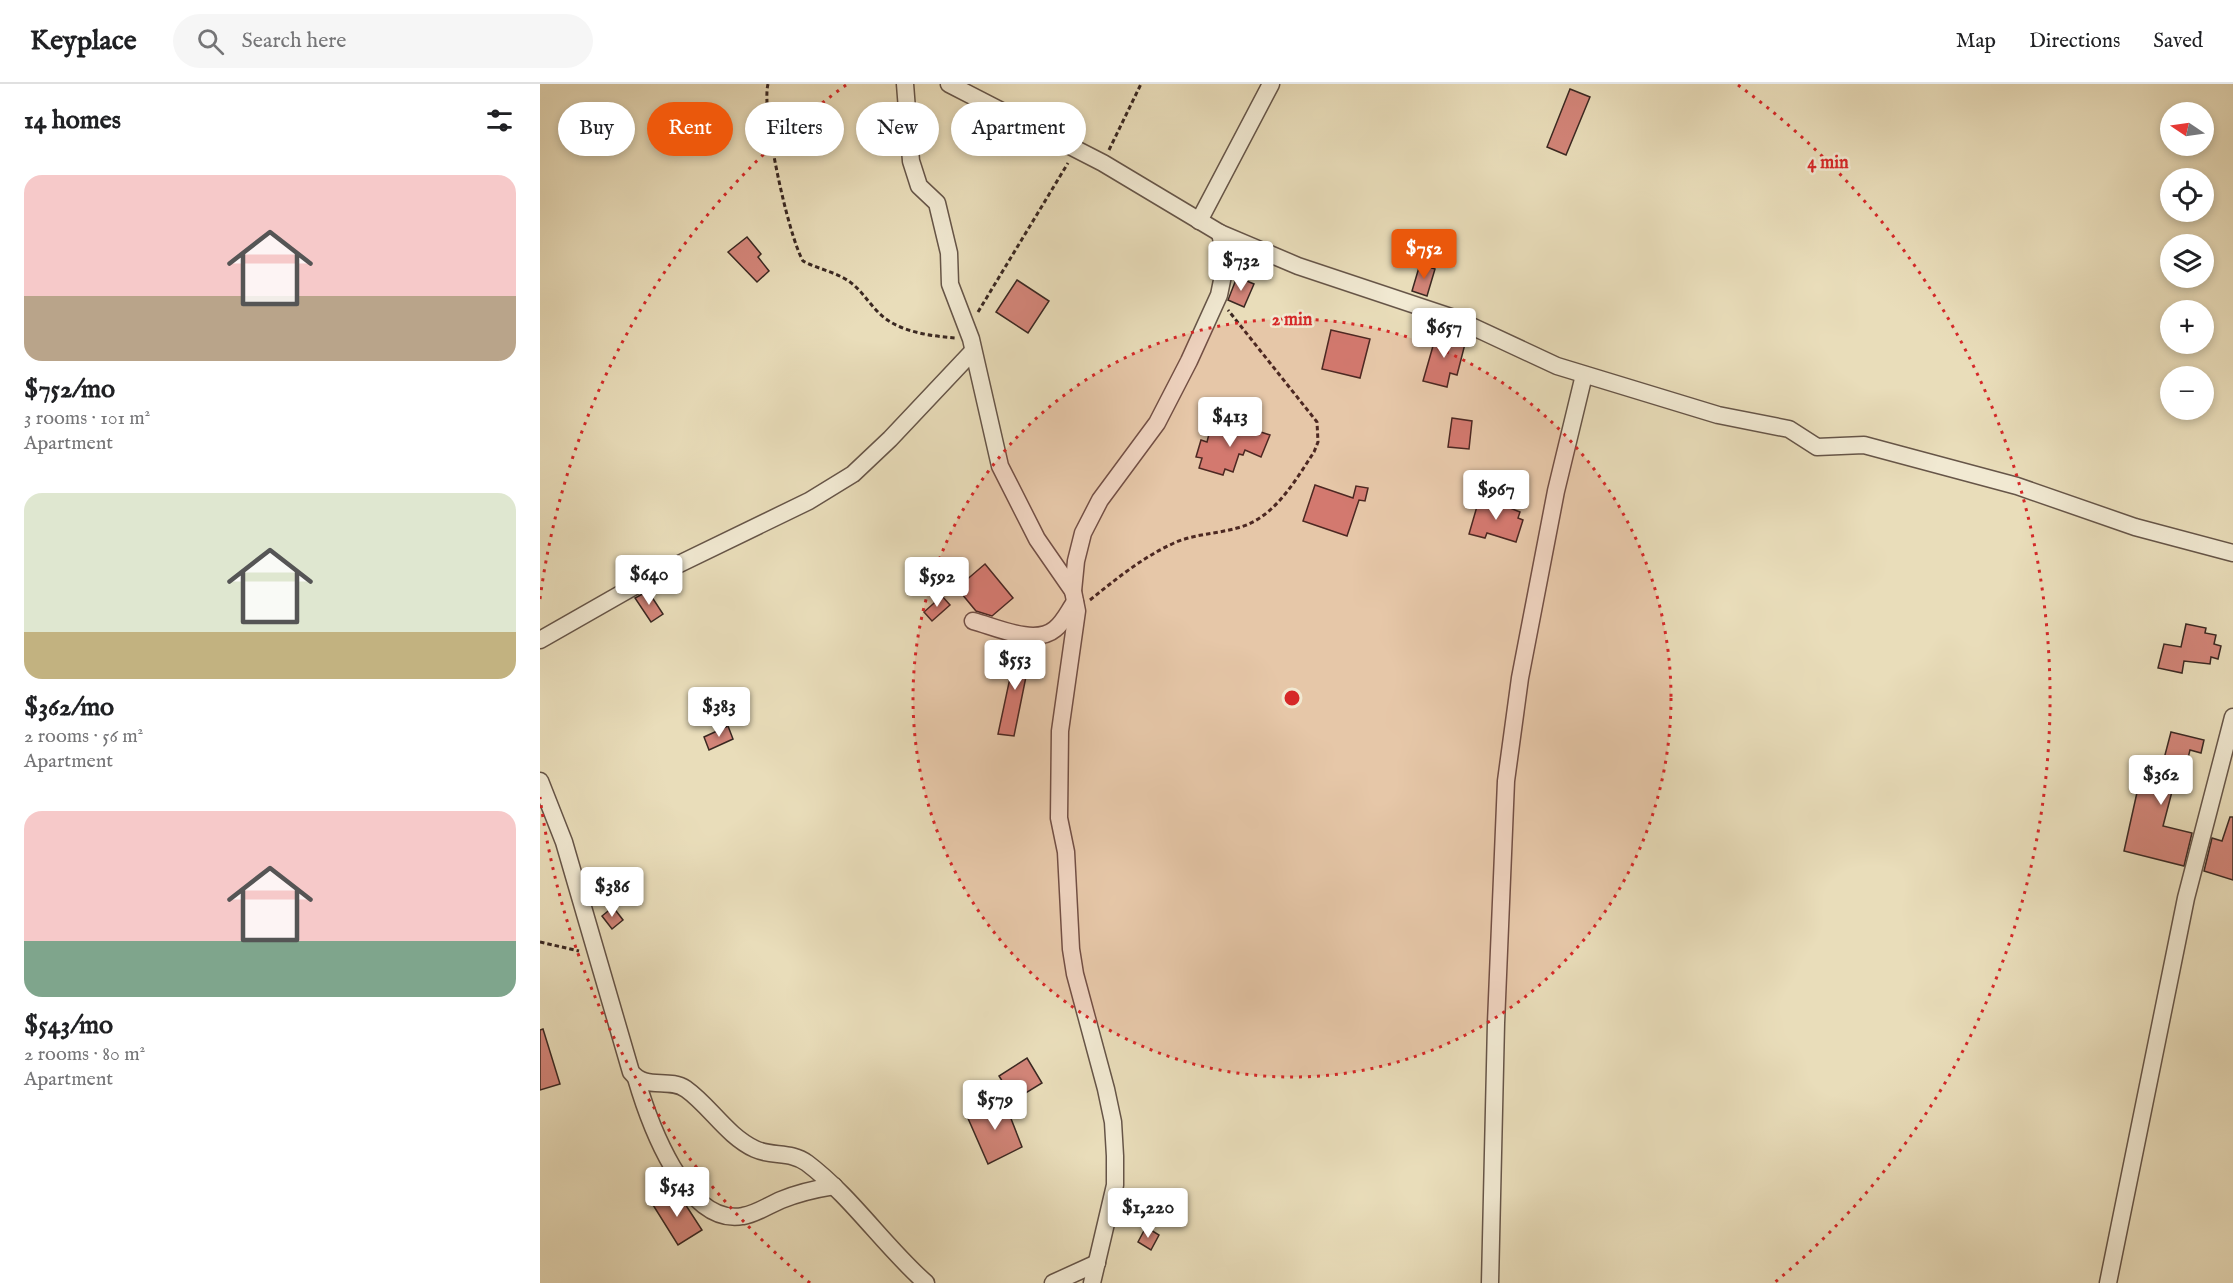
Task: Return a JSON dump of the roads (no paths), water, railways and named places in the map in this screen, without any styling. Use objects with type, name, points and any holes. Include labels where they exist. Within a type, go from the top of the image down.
[{"type":"street","points":[[905,84],[908,137],[914,170],[919,186],[936,199],[949,253],[950,284],[970,339],[1000,466],[1036,539],[1075,601]]},
{"type":"street","points":[[949,84],[1103,163],[1220,232],[1298,266],[1454,318],[1557,366],[1719,415],[1776,424],[1789,429],[1817,447],[1851,444],[1875,448],[2017,486],[2135,527],[2233,553]]},
{"type":"street","points":[[1199,221],[1271,84]]},
{"type":"street","points":[[1092,1283],[1115,1185],[1113,1122],[1075,974],[1071,948],[1066,852],[1059,818],[1060,731],[1075,601],[1076,561],[1083,533],[1100,500],[1156,423],[1189,361],[1219,295],[1226,261],[1220,232]]},
{"type":"street","points":[[540,640],[640,583],[800,506],[853,474],[890,439],[970,339]]},
{"type":"street","points":[[1490,1283],[1496,1023],[1506,781],[1521,678],[1556,490],[1584,375]]},
{"type":"street","points":[[973,621],[1029,635],[1044,636],[1058,627],[1075,601]]},
{"type":"street","points":[[2108,1283],[2186,898],[2233,717]]},
{"type":"street","points":[[540,781],[564,842],[631,1072],[636,1078],[657,1137],[674,1173],[689,1191],[719,1213],[733,1217],[744,1216],[805,1191],[834,1186]]},
{"type":"street","points":[[636,1078],[647,1083],[684,1087],[746,1143],[756,1149],[797,1157],[834,1186],[908,1267],[926,1283]]},
{"type":"street","points":[[1053,1283],[1097,1263]]}]
